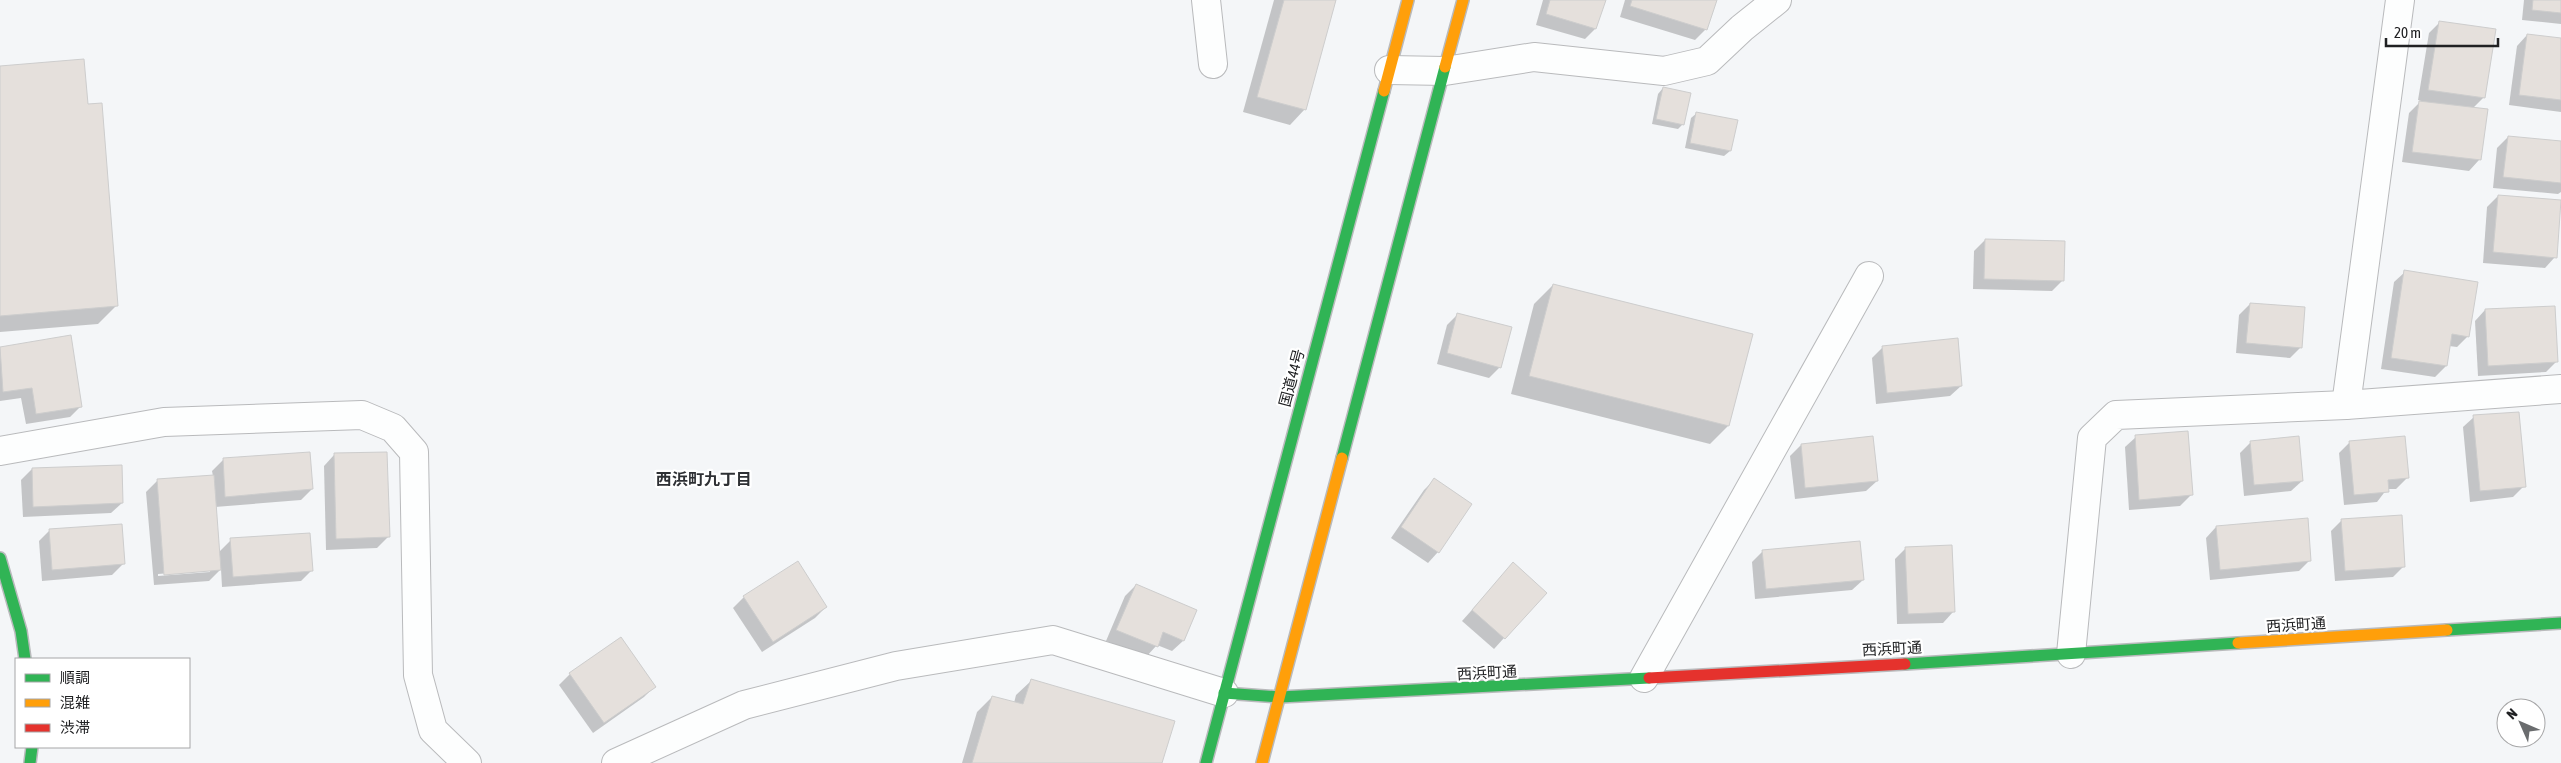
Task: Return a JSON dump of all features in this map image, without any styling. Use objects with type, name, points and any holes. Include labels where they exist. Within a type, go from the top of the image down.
[{"type":"main road","name":"国道44号","points":[[1206,763],[1408,0]]},
{"type":"main road","points":[[1262,763],[1464,0]]},
{"type":"main road","points":[[0,558],[21,631],[26,658]]},
{"type":"main road","name":"西浜町通","points":[[1224,693],[1280,697],[1644,678],[2071,654],[2561,623]]},
{"type":"main road","points":[[30,763],[32,748]]},
{"type":"street","points":[[1206,0],[1213,64]]},
{"type":"street","points":[[1389,70],[1445,70],[1534,57],[1664,71],[1707,61],[1742,28],[1777,0]]},
{"type":"street","points":[[2346,405],[2400,0]]},
{"type":"street","points":[[1644,678],[1869,276]]},
{"type":"street","points":[[2071,654],[2092,438],[2116,415],[2346,405],[2561,389]]},
{"type":"street","points":[[0,451],[164,422],[362,415],[393,428],[414,452],[418,675],[433,730],[468,763]]},
{"type":"street","points":[[616,763],[744,705],[896,666],[1053,640],[1224,693]]},
{"type":"building","points":[[1284,0],[1336,0],[1306,110],[1257,97]]},
{"type":"building","points":[[1550,0],[1606,0],[1596,29],[1546,14]]},
{"type":"building","points":[[1632,0],[1717,0],[1707,30],[1630,6]]},
{"type":"building","points":[[2533,0],[2561,0],[2561,13],[2532,10]]},
{"type":"building","points":[[2439,21],[2496,29],[2485,98],[2428,90]]},
{"type":"building","points":[[2527,34],[2561,38],[2561,100],[2519,95]]},
{"type":"building","points":[[84,59],[88,104],[102,103],[118,306],[0,316],[0,66]]},
{"type":"building","points":[[1663,87],[1691,93],[1684,125],[1656,119]]},
{"type":"building","points":[[2419,101],[2488,109],[2481,160],[2412,152]]},
{"type":"building","points":[[1696,112],[1738,120],[1731,151],[1690,143]]},
{"type":"building","points":[[2508,136],[2561,141],[2561,183],[2503,177]]},
{"type":"building","points":[[2498,195],[2561,200],[2557,258],[2493,252]]},
{"type":"building","points":[[1985,239],[2065,241],[2064,281],[1984,279]]},
{"type":"building","points":[[2404,270],[2478,282],[2469,337],[2452,334],[2447,366],[2391,358]]},
{"type":"building","points":[[1553,284],[1753,334],[1729,426],[1529,376]]},
{"type":"building","points":[[2250,303],[2305,307],[2302,348],[2246,343]]},
{"type":"building","points":[[2555,306],[2558,362],[2488,366],[2485,309]]},
{"type":"building","points":[[1457,313],[1512,327],[1501,368],[1447,353]]},
{"type":"building","points":[[71,335],[82,407],[36,414],[32,388],[3,392],[0,347]]},
{"type":"building","points":[[1958,338],[1962,386],[1887,393],[1882,346]]},
{"type":"building","points":[[2519,412],[2526,487],[2480,491],[2473,415]]},
{"type":"building","points":[[2188,431],[2193,495],[2139,500],[2135,435]]},
{"type":"building","points":[[1873,436],[1878,481],[1805,488],[1801,444]]},
{"type":"building","points":[[2299,436],[2303,481],[2254,485],[2250,441]]},
{"type":"building","points":[[2405,436],[2409,478],[2388,480],[2389,492],[2354,495],[2349,441]]},
{"type":"building","points":[[310,452],[313,489],[225,497],[223,458]]},
{"type":"building","points":[[387,452],[390,537],[336,539],[334,453]]},
{"type":"building","points":[[122,465],[123,503],[33,507],[32,468]]},
{"type":"building","points":[[214,475],[221,570],[164,575],[157,479]]},
{"type":"building","points":[[1434,478],[1472,504],[1439,553],[1401,527]]},
{"type":"building","points":[[2402,515],[2405,567],[2345,571],[2341,519]]},
{"type":"building","points":[[2308,518],[2311,561],[2220,570],[2216,526]]},
{"type":"building","points":[[122,524],[125,564],[52,570],[49,529]]},
{"type":"building","points":[[310,533],[313,571],[233,577],[230,538]]},
{"type":"building","points":[[1860,541],[1864,580],[1766,589],[1762,550]]},
{"type":"building","points":[[1952,545],[1955,612],[1908,614],[1905,547]]},
{"type":"building","points":[[798,561],[827,607],[773,642],[743,596]]},
{"type":"building","points":[[1513,562],[1547,593],[1505,639],[1472,610]]},
{"type":"building","points":[[1136,584],[1197,610],[1184,641],[1163,632],[1158,647],[1116,630]]},
{"type":"building","points":[[621,637],[656,687],[604,723],[569,673]]},
{"type":"building","points":[[1031,679],[1175,721],[1162,763],[972,763],[992,696],[1023,704]]},
{"type":"traffic: fast","points":[[1342,458],[1445,67]]},
{"type":"traffic: fast","points":[[1206,763],[1384,91]]},
{"type":"traffic: fast","points":[[0,558],[21,631],[25,658]]},
{"type":"traffic: fast","points":[[2447,630],[2561,623]]},
{"type":"traffic: fast","points":[[1905,664],[2238,643]]},
{"type":"traffic: fast","points":[[1224,693],[1280,697],[1649,678]]},
{"type":"traffic: fast","points":[[30,763],[32,748]]},
{"type":"traffic: slow","points":[[1384,91],[1408,0]]},
{"type":"traffic: slow","points":[[1445,67],[1463,0]]},
{"type":"traffic: slow","points":[[1262,763],[1342,458]]},
{"type":"traffic: slow","points":[[2238,643],[2447,630]]},
{"type":"traffic: jam","points":[[1649,678],[1905,664]]},
{"type":"district","name":"西浜町九丁目","points":[[704,479]]}]
